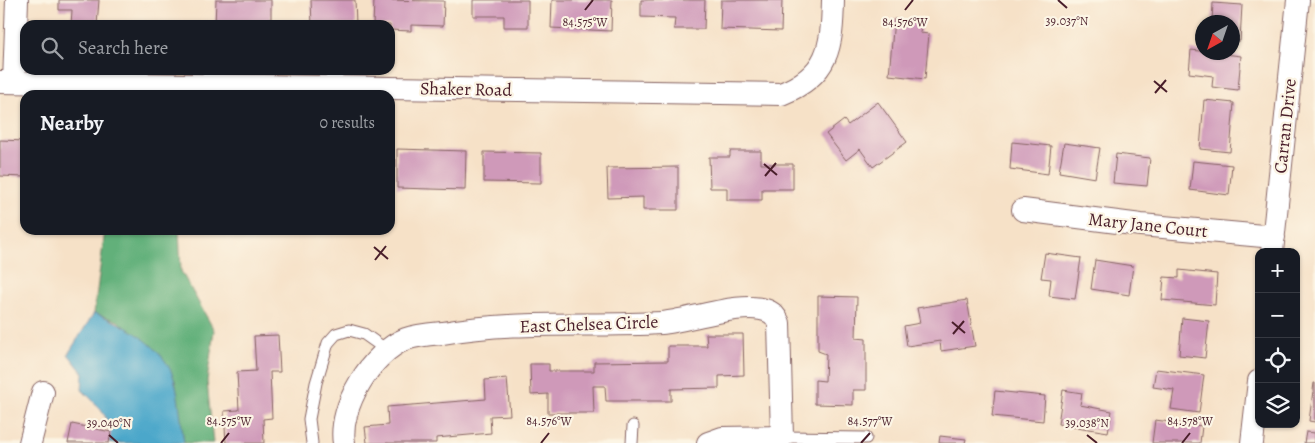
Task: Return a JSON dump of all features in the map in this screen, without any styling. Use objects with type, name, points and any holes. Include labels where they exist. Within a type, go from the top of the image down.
[{"type":"street","points":[[7,82],[17,0]]},
{"type":"street","name":"Shaker Road","points":[[7,82],[781,94],[809,79],[824,64],[831,40],[833,0]]},
{"type":"street","name":"Carran Drive","points":[[1273,244],[1298,0]]},
{"type":"street","name":"Mary Jane Court","points":[[1022,210],[1273,244]]},
{"type":"street","name":"East Chelsea Circle","points":[[344,443],[342,432],[345,412],[353,394],[364,376],[388,351],[406,339],[465,329],[665,322],[713,311],[761,308],[772,312],[779,323],[782,437]]},
{"type":"street","points":[[1252,443],[1259,383]]},
{"type":"street","points":[[30,443],[43,392]]},
{"type":"street","points":[[708,443],[722,438],[782,437]]},
{"type":"lane","points":[[312,443],[309,419],[316,383],[328,343],[336,334],[349,330],[364,334],[388,351]]},
{"type":"lane","points":[[632,426],[632,443]]},
{"type":"lane","points":[[782,437],[866,438]]},
{"type":"green space","points":[[104,235],[179,235],[181,271],[214,330],[207,381],[213,443],[184,443],[175,380],[118,321],[94,313]]},
{"type":"water","points":[[94,313],[131,330],[143,338],[163,358],[175,382],[184,443],[109,443],[110,434],[107,420],[99,407],[82,390],[83,373],[68,354]]},
{"type":"building","points":[[59,0],[99,0],[97,20],[71,20],[72,10],[59,10]]},
{"type":"building","points":[[216,0],[271,0],[271,20],[215,20]]},
{"type":"building","points":[[311,0],[355,0],[356,20],[312,20]]},
{"type":"building","points":[[374,0],[444,1],[443,26],[411,25],[411,31],[395,30],[395,20],[373,20]]},
{"type":"building","points":[[473,0],[528,0],[528,27],[504,27],[504,16],[473,16]]},
{"type":"building","points":[[552,0],[612,0],[611,31],[551,28]]},
{"type":"building","points":[[641,0],[705,0],[704,29],[674,29],[675,18],[641,17]]},
{"type":"building","points":[[721,0],[782,0],[781,31],[720,29]]},
{"type":"building","points":[[1213,3],[1242,5],[1240,41],[1240,15],[1212,15]]},
{"type":"building","points":[[894,19],[922,21],[920,33],[929,34],[925,79],[889,75]]},
{"type":"building","points":[[1191,50],[1195,50],[1195,60],[1240,60],[1241,56],[1238,90],[1212,87],[1213,76],[1189,73]]},
{"type":"building","points":[[1204,100],[1234,103],[1230,152],[1200,149]]},
{"type":"building","points":[[878,102],[907,142],[873,167],[860,149],[846,160],[826,134],[844,120],[848,125]]},
{"type":"building","points":[[0,140],[20,141],[20,177],[0,176]]},
{"type":"building","points":[[1012,142],[1051,146],[1048,174],[1010,169]]},
{"type":"building","points":[[1064,143],[1100,148],[1095,178],[1059,172]]},
{"type":"building","points":[[397,149],[466,151],[465,190],[397,188]]},
{"type":"building","points":[[730,151],[761,151],[761,164],[793,164],[793,189],[762,189],[762,200],[727,200],[727,188],[710,188],[709,157],[730,157]]},
{"type":"building","points":[[484,152],[541,153],[541,183],[484,182]]},
{"type":"building","points":[[1116,154],[1150,158],[1147,186],[1113,183]]},
{"type":"building","points":[[1193,161],[1232,165],[1229,195],[1190,190]]},
{"type":"building","points":[[678,167],[678,210],[643,210],[643,197],[608,198],[607,168]]},
{"type":"building","points":[[1045,253],[1081,258],[1075,299],[1049,296],[1051,279],[1041,278]]},
{"type":"building","points":[[1095,260],[1133,266],[1129,295],[1091,289]]},
{"type":"building","points":[[1179,270],[1217,274],[1215,305],[1162,300],[1164,277],[1179,278]]},
{"type":"building","points":[[818,296],[857,297],[856,338],[866,339],[866,390],[853,390],[853,405],[815,404],[815,380],[825,381],[826,354],[818,351]]},
{"type":"building","points":[[967,300],[975,346],[941,351],[940,341],[907,346],[904,326],[920,323],[917,308]]},
{"type":"building","points":[[1182,318],[1209,321],[1205,358],[1179,355]]},
{"type":"building","points":[[706,334],[743,334],[744,375],[719,376],[719,388],[671,389],[671,401],[606,401],[605,386],[593,386],[594,413],[548,413],[548,394],[531,395],[530,364],[549,364],[549,371],[594,371],[594,362],[668,361],[668,346],[707,346]]},
{"type":"building","points":[[278,335],[280,372],[270,372],[272,418],[263,419],[264,443],[226,443],[224,411],[239,410],[237,372],[256,371],[254,336]]},
{"type":"building","points":[[1156,369],[1204,375],[1199,413],[1171,409],[1174,390],[1153,387]]},
{"type":"building","points":[[507,378],[510,415],[490,416],[491,433],[436,438],[436,443],[367,443],[365,427],[388,425],[387,407],[486,399],[485,380]]},
{"type":"building","points":[[1315,383],[1315,422],[1309,421]]},
{"type":"building","points":[[1063,390],[1082,393],[1080,405],[1112,411],[1108,432],[1058,424]]},
{"type":"building","points":[[995,391],[1045,396],[1043,421],[992,416]]},
{"type":"building","points":[[1155,420],[1202,426],[1200,443],[1152,443]]},
{"type":"building","points":[[72,424],[111,432],[109,443],[68,443]]},
{"type":"building","points":[[1306,432],[1315,433],[1315,443],[1304,443]]},
{"type":"building","points":[[940,436],[966,439],[965,443],[939,443]]}]
